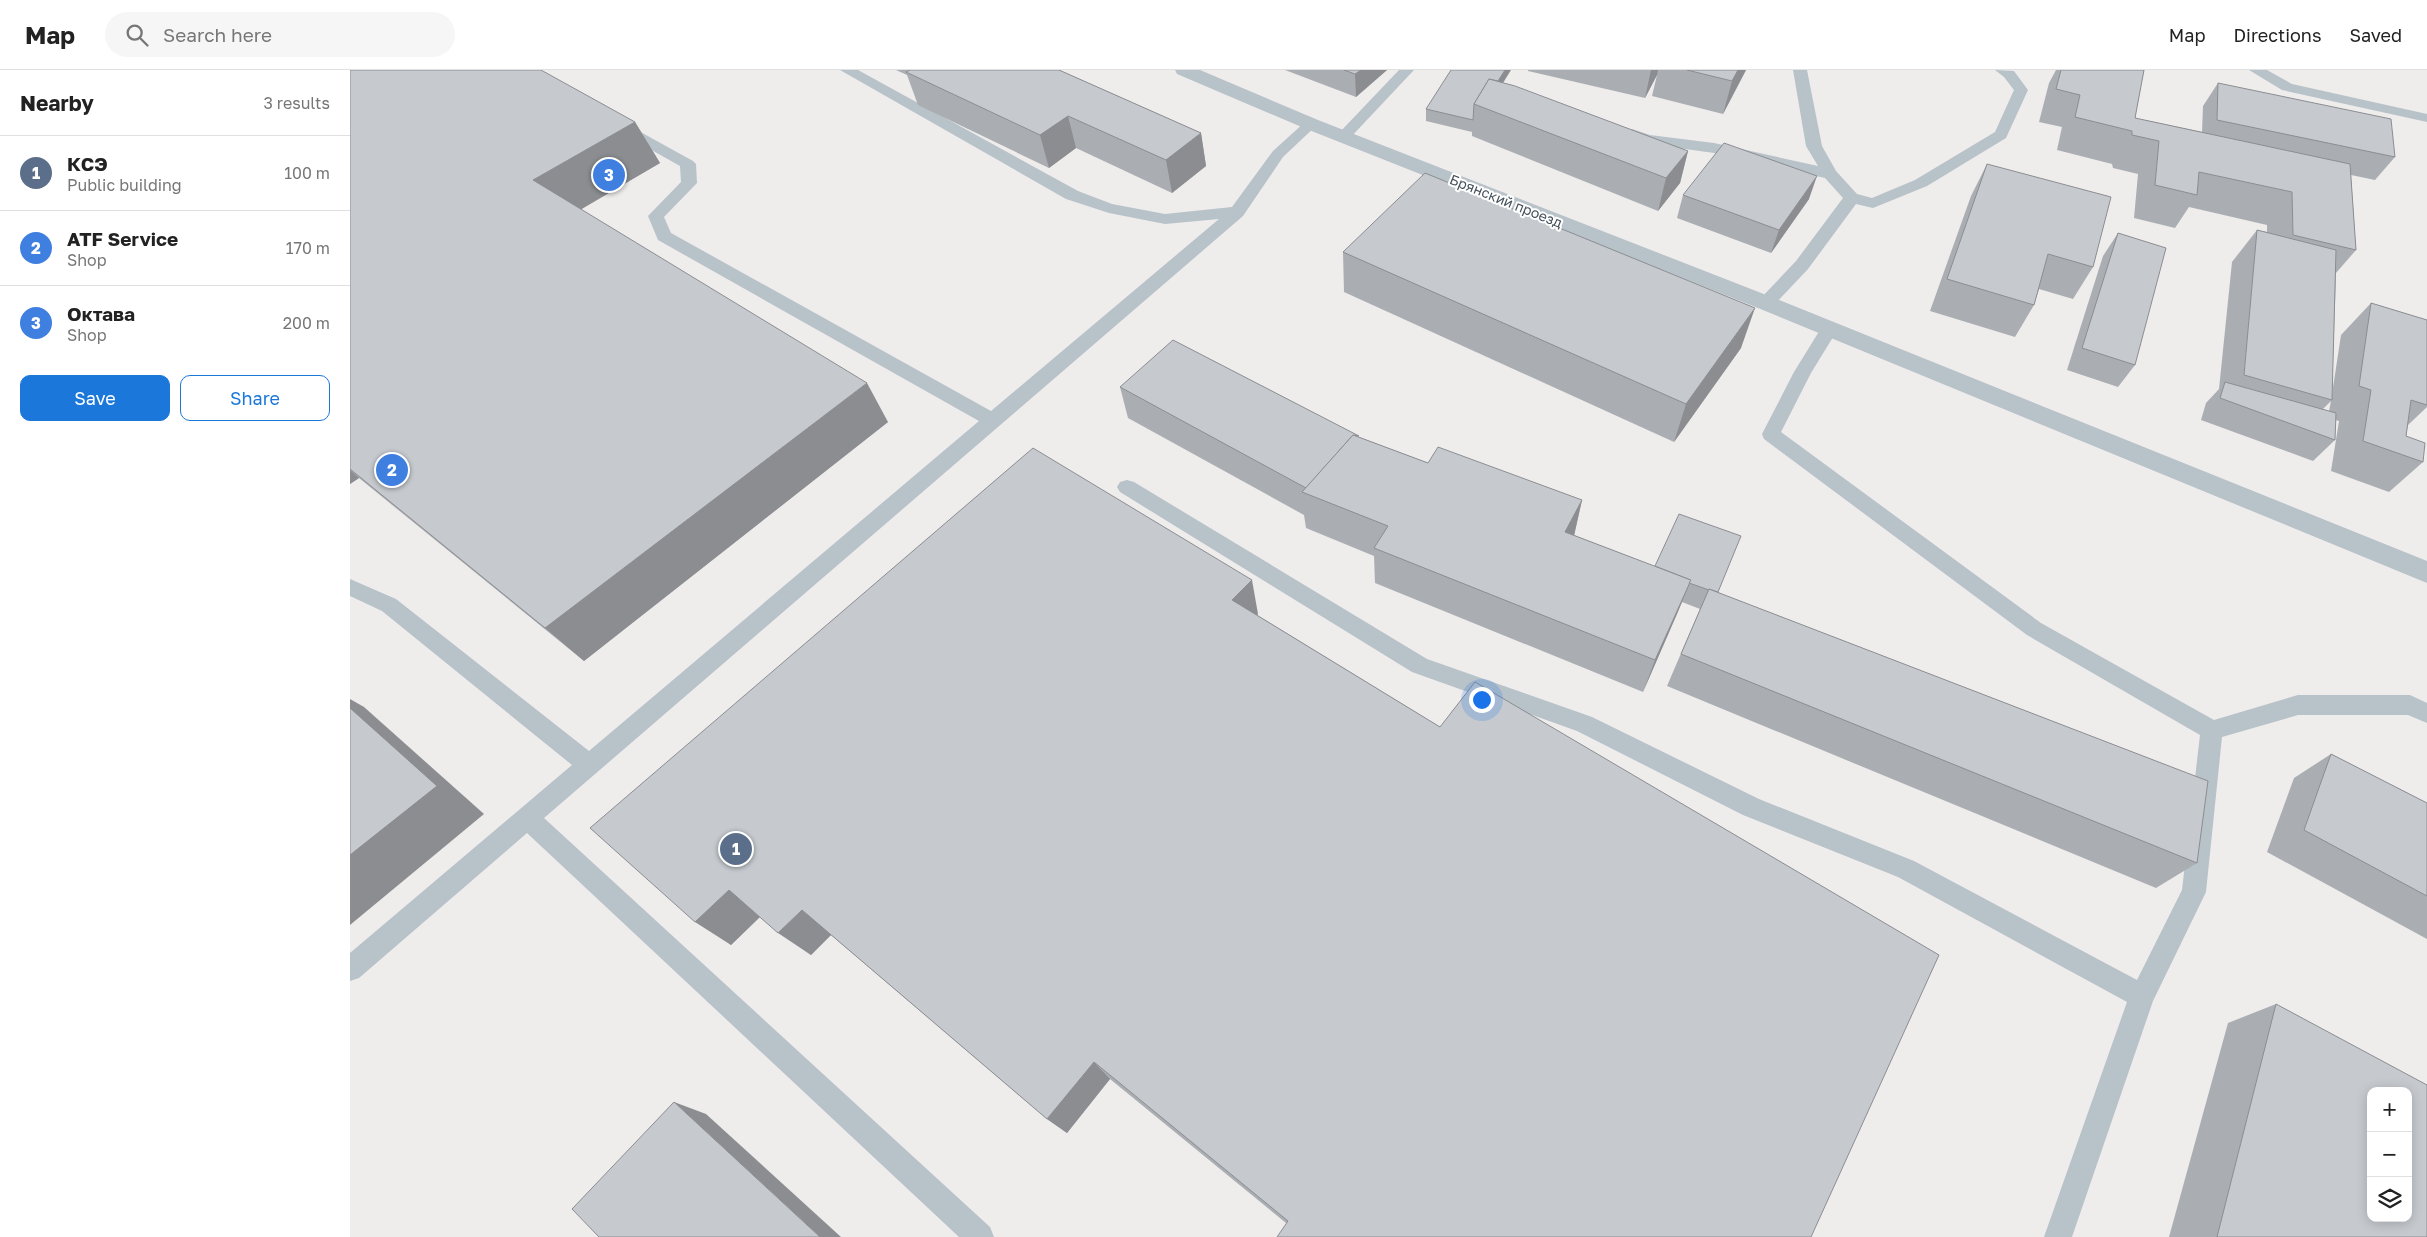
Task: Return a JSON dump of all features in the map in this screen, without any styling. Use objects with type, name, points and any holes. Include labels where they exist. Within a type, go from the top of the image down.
[{"type":"street","name":"Брянский проезд","points":[[1184,70],[1311,124],[1766,303],[2427,572]]},
{"type":"lane","points":[[847,70],[1072,195],[1109,208],[1165,219],[1237,212]]},
{"type":"lane","points":[[1344,136],[1407,70]]},
{"type":"lane","points":[[1800,70],[1814,146],[1830,174],[1852,198],[1873,203],[1921,183],[2002,135],[2021,90],[2009,74],[2002,70]]},
{"type":"lane","points":[[2256,70],[2287,87],[2427,118]]},
{"type":"lane","points":[[612,122],[688,164],[689,183],[656,216],[664,236],[992,420]]},
{"type":"lane","points":[[350,969],[1237,212],[1278,154],[1311,124]]},
{"type":"lane","points":[[1620,130],[1649,139],[1714,148],[1830,174]]},
{"type":"lane","points":[[1766,303],[1802,265],[1852,198]]},
{"type":"lane","points":[[1829,329],[1803,372],[1771,434],[2034,629],[2212,730],[2298,705],[2410,705],[2427,713]]},
{"type":"lane","points":[[1128,487],[1267,570],[1420,666],[1584,724],[1751,807],[1906,869],[2142,996]]},
{"type":"lane","points":[[350,587],[388,605],[589,765]]},
{"type":"lane","points":[[2058,1237],[2142,996],[2194,892],[2212,730]]},
{"type":"lane","points":[[527,817],[980,1237]]},
{"type":"building","points":[[350,70],[541,70],[635,122],[533,180],[867,383],[545,628],[350,469]]},
{"type":"building","points":[[910,70],[1059,70],[1201,133],[1166,160],[1068,116],[1040,135],[906,72]]},
{"type":"building","points":[[1344,70],[1361,70],[1355,74]]},
{"type":"building","points":[[1451,70],[1505,70],[1498,81],[1489,79],[1474,104],[1473,120],[1426,109]]},
{"type":"building","points":[[1687,70],[1738,70],[1732,81]]},
{"type":"building","points":[[2061,70],[2144,70],[2135,118],[2350,164],[2356,250],[2293,235],[2292,192],[2199,172],[2197,195],[2155,185],[2159,141],[2132,135],[2132,131],[2075,117],[2080,95],[2056,89]]},
{"type":"building","points":[[1489,79],[1515,86],[1688,151],[1666,178],[1474,104]]},
{"type":"building","points":[[2218,83],[2391,119],[2395,157],[2217,120]]},
{"type":"building","points":[[1724,143],[1817,176],[1779,230],[1683,195]]},
{"type":"building","points":[[1987,164],[2111,197],[2093,267],[2048,254],[2034,305],[1947,279]]},
{"type":"building","points":[[1425,173],[1755,308],[1686,404],[1343,252]]},
{"type":"building","points":[[2257,230],[2336,250],[2332,400],[2244,375]]},
{"type":"building","points":[[2118,233],[2166,248],[2135,365],[2082,348]]},
{"type":"building","points":[[2371,303],[2427,320],[2427,405],[2411,400],[2406,436],[2425,443],[2423,462],[2363,441],[2371,390],[2359,386]]},
{"type":"building","points":[[1173,340],[1359,436],[1353,435],[1306,488],[1120,387]]},
{"type":"building","points":[[2225,382],[2336,413],[2335,440],[2220,398]]},
{"type":"building","points":[[1353,435],[1428,463],[1438,447],[1582,500],[1565,532],[1691,580],[1655,660],[1374,548],[1388,526],[1302,492]]},
{"type":"building","points":[[1033,448],[1252,580],[1232,600],[1440,727],[1475,682],[1939,955],[1811,1237],[1277,1237],[1288,1221],[1094,1062],[1047,1119],[802,910],[778,933],[729,890],[695,922],[590,828]]},
{"type":"building","points":[[1679,514],[1741,536],[1718,592],[1689,583],[1691,580],[1655,566]]},
{"type":"building","points":[[1709,589],[2208,781],[2197,863],[1681,654]]},
{"type":"building","points":[[350,708],[437,786],[350,855]]},
{"type":"building","points":[[2331,754],[2427,803],[2427,896],[2304,830]]},
{"type":"building","points":[[2276,1004],[2427,1085],[2427,1237],[2217,1237]]},
{"type":"building","points":[[674,1102],[820,1237],[599,1237],[572,1209]]},
{"type":"place","name":"Октава","points":[[609,175]]},
{"type":"place","name":"ATF Service","points":[[392,470]]},
{"type":"place","name":"КСЭ","points":[[736,849]]}]
